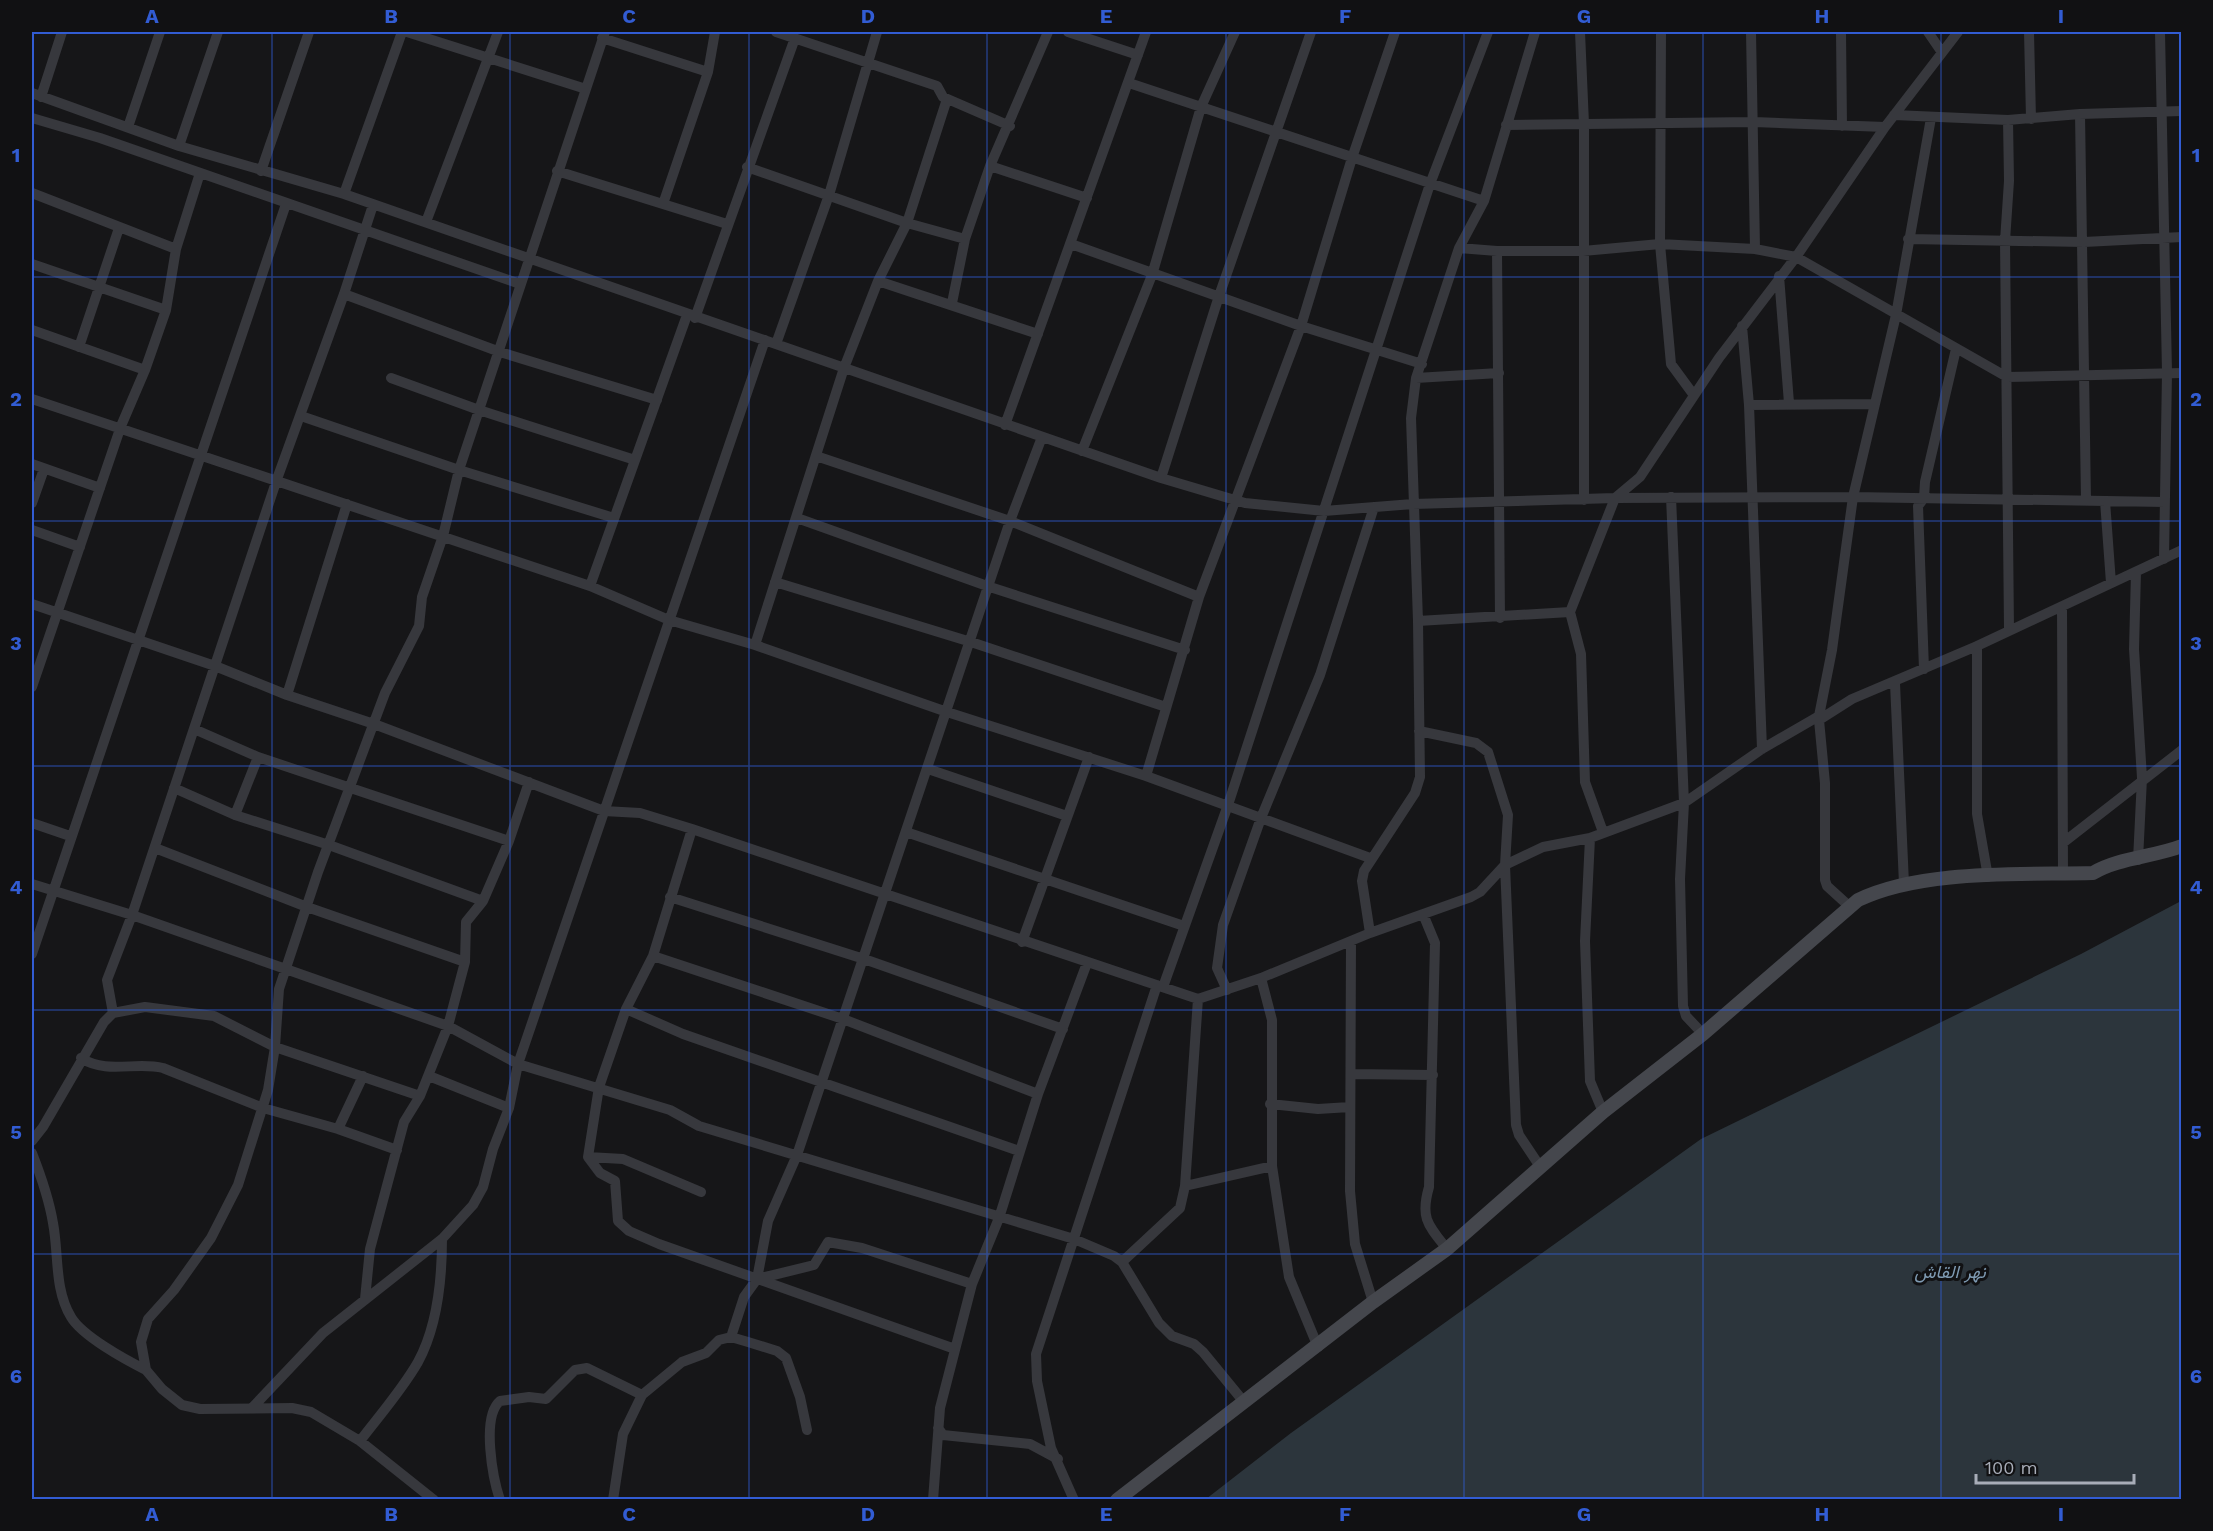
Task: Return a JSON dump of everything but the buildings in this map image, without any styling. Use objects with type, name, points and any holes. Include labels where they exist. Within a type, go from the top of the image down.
[{"type":"main road","points":[[1117,1500],[1374,1302],[1447,1249],[1604,1112],[1703,1034],[1825,931],[1849,906],[1871,894],[1904,884],[1936,879],[2093,873],[2106,865],[2138,860],[2181,846]]},
{"type":"street","points":[[62,32],[36,95],[179,146],[344,194],[528,257],[691,317],[771,342],[1161,478],[1236,501],[1324,510],[1413,504],[1671,497],[1853,497],[2165,502]]},
{"type":"street","points":[[128,127],[160,32]]},
{"type":"street","points":[[179,146],[218,32]]},
{"type":"street","points":[[261,171],[309,32]]},
{"type":"street","points":[[344,194],[404,32],[490,57],[586,89]]},
{"type":"street","points":[[426,222],[498,32]]},
{"type":"street","points":[[663,204],[708,72],[715,32]]},
{"type":"street","points":[[776,32],[937,86],[947,99],[1010,126]]},
{"type":"street","points":[[252,1408],[323,1333],[442,1239],[473,1205],[483,1187],[493,1149],[508,1108],[518,1064],[669,620],[771,342],[829,195],[866,62],[877,32]]},
{"type":"street","points":[[952,303],[965,239],[990,166],[1010,126],[1048,32]]},
{"type":"street","points":[[1068,32],[1138,55]]},
{"type":"street","points":[[1005,425],[1146,32]]},
{"type":"street","points":[[1082,451],[1152,275],[1201,107],[1235,32]]},
{"type":"street","points":[[1161,478],[1219,296],[1311,32]]},
{"type":"street","points":[[1146,776],[1185,651],[1199,597],[1301,326],[1352,158],[1395,32]]},
{"type":"street","points":[[1074,1500],[1059,1460],[1051,1448],[1044,1419],[1036,1354],[1160,986],[1228,805],[1430,184],[1488,32]]},
{"type":"street","points":[[1580,32],[1584,124],[1584,500]]},
{"type":"street","points":[[1661,32],[1660,244],[1671,364],[1693,394]]},
{"type":"street","points":[[1751,32],[1755,249]]},
{"type":"street","points":[[1841,32],[1842,126]]},
{"type":"street","points":[[1928,32],[1941,51]]},
{"type":"street","points":[[1604,832],[1586,782],[1581,654],[1570,612],[1616,498],[1640,477],[1693,394],[1779,276],[1796,257],[1894,115],[1941,51],[1958,32]]},
{"type":"street","points":[[2029,32],[2031,119]]},
{"type":"street","points":[[2160,32],[2167,372],[2164,559]]},
{"type":"street","points":[[1370,933],[1362,881],[1370,858],[1418,785],[1418,621],[1411,418],[1416,378],[1459,248],[1484,201],[1531,33]]},
{"type":"street","points":[[146,1370],[141,1342],[148,1319],[174,1290],[210,1238],[238,1185],[263,1108],[275,1047],[279,989],[285,970],[374,724],[397,667],[419,626],[422,597],[443,536],[459,470],[500,352],[528,257],[604,35],[708,72]]},
{"type":"street","points":[[590,586],[657,400],[691,317],[795,38]]},
{"type":"street","points":[[1129,83],[1484,201]]},
{"type":"street","points":[[755,645],[844,368],[878,280],[907,223],[947,99]]},
{"type":"street","points":[[1894,115],[2008,120],[2080,114],[2181,111]]},
{"type":"street","points":[[2080,114],[2084,242],[2083,375],[2086,501]]},
{"type":"street","points":[[1849,906],[1827,886],[1825,880],[1825,783],[1819,718],[1832,650],[1853,497],[1873,404],[1896,315],[1931,117]]},
{"type":"street","points":[[32,118],[100,138],[520,284]]},
{"type":"street","points":[[2008,120],[2009,181],[2005,241],[2009,629]]},
{"type":"street","points":[[1506,125],[1754,122],[1885,128]]},
{"type":"street","points":[[990,166],[1087,198]]},
{"type":"street","points":[[747,167],[907,223],[965,239]]},
{"type":"street","points":[[557,171],[726,224]]},
{"type":"street","points":[[33,679],[121,426],[145,370],[166,310],[176,249],[200,173]]},
{"type":"street","points":[[32,193],[176,249]]},
{"type":"street","points":[[32,954],[51,890],[286,204]]},
{"type":"street","points":[[113,1013],[107,980],[155,848],[277,479],[344,294],[373,205]]},
{"type":"street","points":[[79,347],[118,228]]},
{"type":"street","points":[[1908,239],[2084,242],[2163,236],[2181,237]]},
{"type":"street","points":[[1071,244],[1152,275],[1219,296],[1301,326],[1422,364]]},
{"type":"street","points":[[1459,248],[1497,251],[1583,251],[1660,244],[1755,249],[1796,257],[2007,377],[2181,373]]},
{"type":"street","points":[[1497,251],[1500,618]]},
{"type":"street","points":[[32,264],[166,310]]},
{"type":"street","points":[[1779,276],[1789,403]]},
{"type":"street","points":[[878,280],[952,303],[1038,334]]},
{"type":"street","points":[[344,294],[500,352],[657,400]]},
{"type":"street","points":[[1742,326],[1749,405],[1762,749]]},
{"type":"street","points":[[32,330],[145,370]]},
{"type":"street","points":[[1924,669],[1918,506],[1924,498],[1924,482],[1956,349]]},
{"type":"street","points":[[1416,378],[1499,374]]},
{"type":"street","points":[[391,378],[479,410],[635,460]]},
{"type":"street","points":[[32,399],[121,426],[590,586],[669,620],[755,645],[947,712],[1146,776],[1370,858]]},
{"type":"street","points":[[1749,405],[1873,404]]},
{"type":"street","points":[[301,416],[459,470],[615,518]]},
{"type":"street","points":[[730,1337],[744,1297],[757,1279],[768,1221],[797,1155],[990,587],[1010,521],[1042,437]]},
{"type":"street","points":[[816,456],[1010,521],[1199,597]]},
{"type":"street","points":[[32,464],[100,488]]},
{"type":"street","points":[[32,503],[44,469]]},
{"type":"street","points":[[1671,497],[1684,803],[1680,879],[1683,1006],[1686,1016],[1703,1034]]},
{"type":"street","points":[[2105,501],[2111,583]]},
{"type":"street","points":[[287,695],[347,504]]},
{"type":"street","points":[[1227,990],[1217,968],[1223,925],[1261,818],[1320,675],[1374,507]]},
{"type":"street","points":[[797,518],[990,587],[1185,651]]},
{"type":"street","points":[[32,530],[80,547]]},
{"type":"street","points":[[32,604],[215,666],[287,695],[374,724],[604,811],[640,813],[692,829],[1022,942],[1197,999],[1261,978],[1370,933],[1480,892],[1505,865],[1543,847],[1590,838],[1684,803],[1762,749],[1852,699],[1895,683],[1977,646],[2181,550]]},
{"type":"street","points":[[2136,572],[2134,649],[2142,778],[2138,860]]},
{"type":"street","points":[[775,582],[971,642],[1166,707]]},
{"type":"street","points":[[2062,607],[2063,873]]},
{"type":"street","points":[[1418,621],[1500,618],[1570,612]]},
{"type":"street","points":[[1977,646],[1977,814],[1988,877]]},
{"type":"street","points":[[1895,683],[1904,884]]},
{"type":"street","points":[[194,729],[258,757],[509,840]]},
{"type":"street","points":[[1419,730],[1476,743],[1488,752],[1508,815],[1505,865],[1516,1125],[1519,1136],[1541,1168]]},
{"type":"street","points":[[2064,842],[2142,778],[2181,750]]},
{"type":"street","points":[[235,815],[258,757]]},
{"type":"street","points":[[1022,942],[1089,758]]},
{"type":"street","points":[[928,769],[1067,816]]},
{"type":"street","points":[[365,1299],[370,1249],[404,1122],[420,1096],[448,1026],[465,962],[466,922],[483,901],[509,840],[528,782]]},
{"type":"street","points":[[174,788],[235,815],[329,845],[483,901]]},
{"type":"street","points":[[32,824],[70,836]]},
{"type":"street","points":[[692,829],[653,956],[626,1009],[599,1087],[588,1157],[600,1173],[615,1181],[618,1221],[623,1227],[659,1244],[955,1349]]},
{"type":"street","points":[[906,832],[1184,926]]},
{"type":"street","points":[[1590,838],[1586,941],[1590,1081],[1604,1112]]},
{"type":"street","points":[[155,848],[307,908],[465,962]]},
{"type":"street","points":[[32,884],[132,915],[448,1026],[518,1064],[670,1110],[699,1125],[1074,1239],[1114,1256],[1122,1262],[1159,1323],[1172,1336],[1194,1344],[1203,1352],[1244,1402]]},
{"type":"street","points":[[670,897],[864,959],[1062,1029]]},
{"type":"street","points":[[1423,914],[1435,943],[1429,1187],[1424,1205],[1426,1224],[1447,1249]]},
{"type":"street","points":[[1351,941],[1350,1191],[1354,1239],[1374,1302]]},
{"type":"street","points":[[653,956],[843,1019],[1038,1094]]},
{"type":"street","points":[[933,1500],[940,1408],[972,1284],[999,1218],[1038,1094],[1088,963]]},
{"type":"street","points":[[1261,978],[1272,1020],[1270,1104],[1272,1166],[1289,1277],[1318,1347]]},
{"type":"street","points":[[1122,1262],[1180,1208],[1185,1186],[1197,999]]},
{"type":"street","points":[[32,1141],[43,1127],[97,1030],[113,1013],[145,1007],[214,1016],[275,1047],[420,1096]]},
{"type":"street","points":[[626,1009],[683,1034],[1019,1151]]},
{"type":"street","points":[[81,1058],[103,1067],[147,1065],[163,1068],[263,1108],[338,1129],[397,1150]]},
{"type":"street","points":[[1351,1074],[1433,1075]]},
{"type":"street","points":[[338,1129],[363,1076]]},
{"type":"street","points":[[429,1076],[508,1108]]},
{"type":"street","points":[[1270,1104],[1318,1109],[1350,1107]]},
{"type":"street","points":[[32,1153],[54,1224],[62,1295],[72,1319],[101,1343],[146,1370],[162,1389],[182,1404],[200,1409],[292,1407],[311,1412],[360,1441],[434,1500]]},
{"type":"street","points":[[588,1157],[623,1159],[701,1192]]},
{"type":"street","points":[[1185,1186],[1272,1166]]},
{"type":"street","points":[[360,1441],[412,1371],[426,1344],[439,1281],[442,1239]]},
{"type":"street","points":[[757,1279],[814,1265],[828,1242],[862,1248],[972,1284]]},
{"type":"street","points":[[614,1500],[623,1434],[642,1395],[682,1362],[706,1353],[719,1340],[730,1337],[777,1351],[786,1358],[796,1381],[807,1430]]},
{"type":"street","points":[[500,1500],[493,1477],[490,1447],[493,1410],[500,1401],[529,1397],[546,1399],[575,1370],[587,1368],[642,1395]]},
{"type":"street","points":[[938,1428],[943,1435],[1030,1444],[1059,1460]]},
{"type":"water","name":"نهر القاش","points":[[2181,901],[2181,1499],[1206,1499],[1291,1433],[1701,1139],[2081,954]]}]
